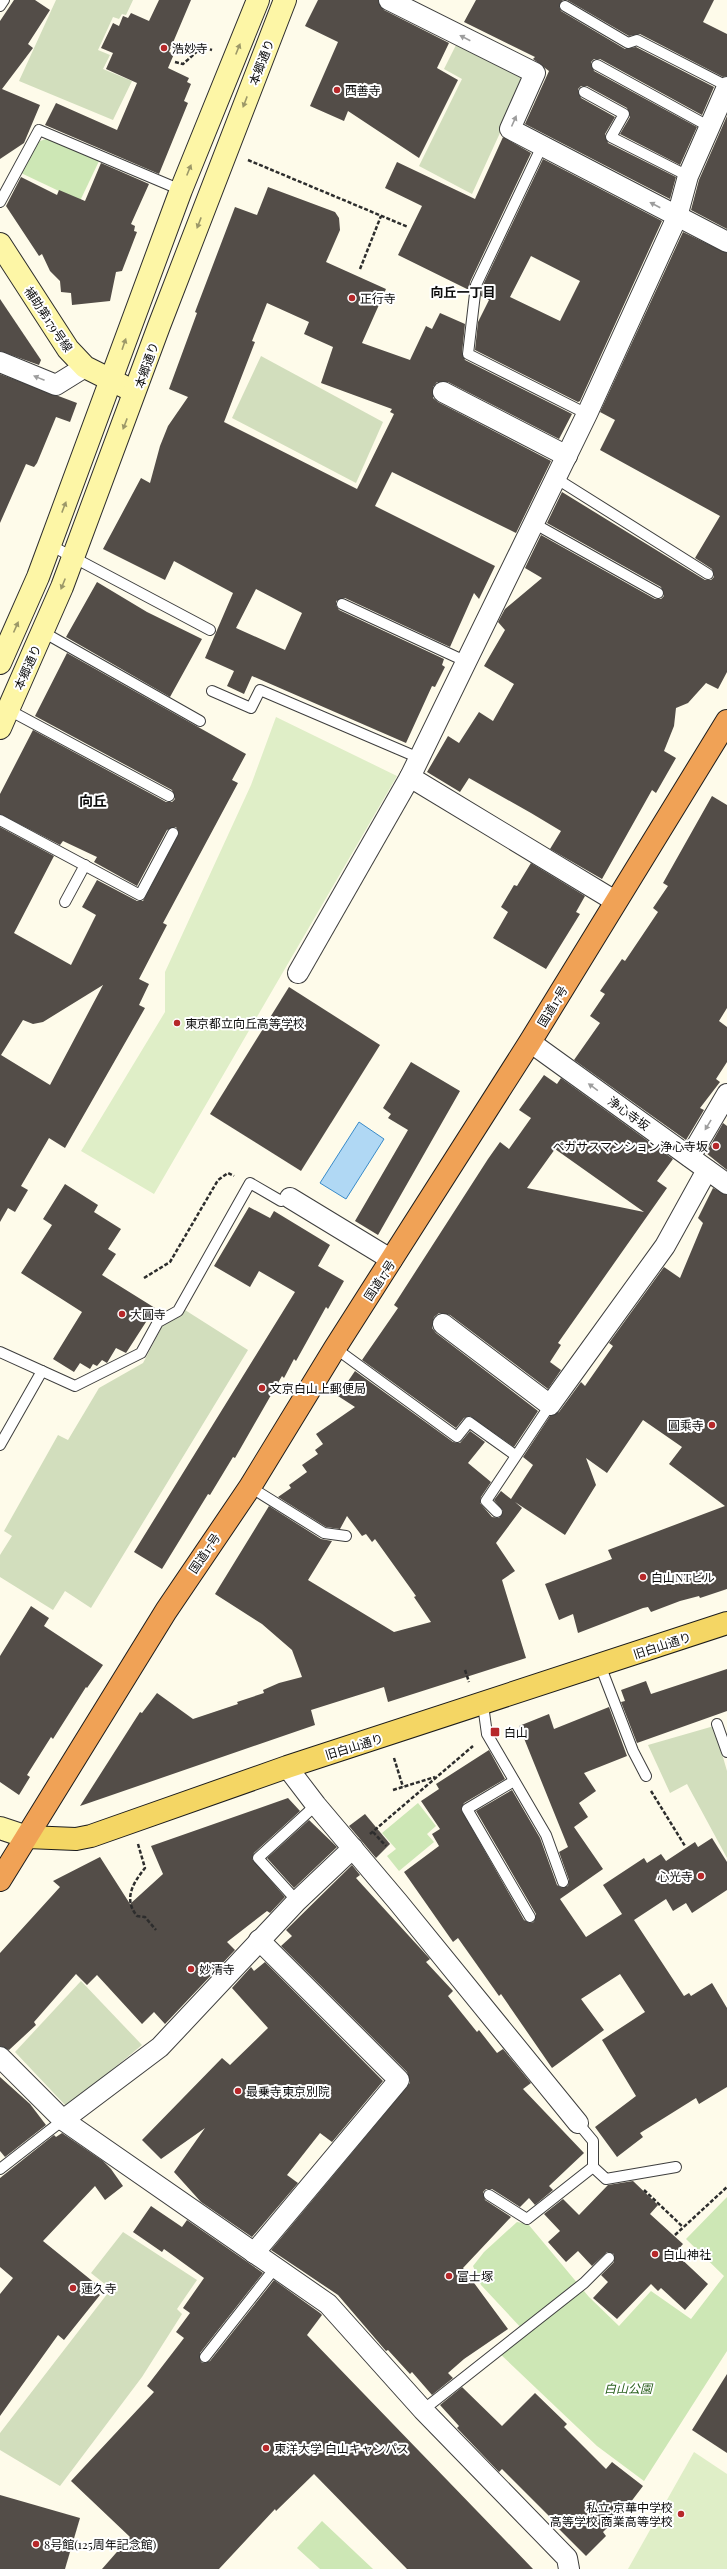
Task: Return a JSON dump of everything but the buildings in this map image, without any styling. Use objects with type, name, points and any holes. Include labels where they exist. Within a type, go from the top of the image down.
[{"type":"highway","name":"国道17号","points":[[27,1837],[166,1611],[250,1487],[335,1348],[530,1042],[615,901],[727,721]]},
{"type":"highway","points":[[0,1880],[27,1837]]},
{"type":"main road","points":[[0,663],[50,545],[182,190],[258,0]]},
{"type":"main road","name":"本郷通り","points":[[3,714],[43,632],[73,558],[137,392],[162,319],[285,0]]},
{"type":"main road","name":"補助第179号線","points":[[0,244],[68,349],[85,367],[137,392]]},
{"type":"main road","name":"旧白山通り","points":[[27,1837],[76,1839],[90,1836],[287,1766],[483,1705],[727,1623]]},
{"type":"main road","points":[[0,1828],[27,1837]]},
{"type":"street","points":[[389,0],[535,73],[510,129],[727,242]]},
{"type":"street","points":[[298,973],[410,777],[557,479],[677,217],[688,176],[727,86]]},
{"type":"street","points":[[0,362],[56,385],[85,367]]},
{"type":"street","points":[[443,392],[567,456]]},
{"type":"street","points":[[410,777],[615,901]]},
{"type":"street","name":"浄心寺坂","points":[[530,1042],[727,1184]]},
{"type":"street","points":[[690,1157],[727,1094]]},
{"type":"street","points":[[444,1324],[550,1405],[665,1246],[708,1170]]},
{"type":"street","points":[[290,1198],[392,1260]]},
{"type":"street","points":[[287,1766],[316,1805],[353,1848],[578,2123]]},
{"type":"street","points":[[63,2120],[160,2047],[259,1940],[297,1901],[353,1848]]},
{"type":"street","points":[[254,2253],[399,2080],[259,1940]]},
{"type":"street","points":[[0,2057],[63,2120],[328,2304],[423,2410],[567,2558],[569,2569]]},
{"type":"lane","points":[[0,6],[4,0]]},
{"type":"lane","points":[[565,6],[628,43],[637,40],[727,86]]},
{"type":"lane","points":[[597,65],[710,127]]},
{"type":"lane","points":[[584,92],[624,114],[611,137],[688,176]]},
{"type":"lane","points":[[0,202],[39,130],[182,190]]},
{"type":"lane","points":[[542,146],[476,285],[468,354],[588,414]]},
{"type":"lane","points":[[557,479],[708,574]]},
{"type":"lane","points":[[535,524],[658,593]]},
{"type":"lane","points":[[50,545],[210,630]]},
{"type":"lane","points":[[342,604],[467,662]]},
{"type":"lane","points":[[43,632],[200,720]]},
{"type":"lane","points":[[212,691],[250,708],[260,690],[419,758]]},
{"type":"lane","points":[[3,714],[169,796]]},
{"type":"lane","points":[[0,820],[140,895],[173,833]]},
{"type":"lane","points":[[65,902],[85,865]]},
{"type":"lane","points":[[0,1352],[75,1386],[141,1353],[158,1322],[178,1311],[250,1183],[281,1200],[290,1198]]},
{"type":"lane","points":[[335,1348],[457,1437],[469,1422],[515,1455]]},
{"type":"lane","points":[[0,1445],[42,1371]]},
{"type":"lane","points":[[497,1512],[486,1501],[515,1455],[550,1405]]},
{"type":"lane","points":[[250,1487],[324,1533],[346,1536]]},
{"type":"lane","points":[[600,1665],[633,1751],[646,1776]]},
{"type":"lane","points":[[483,1705],[487,1734],[546,1835],[563,1882]]},
{"type":"lane","points":[[717,1724],[727,1752]]},
{"type":"lane","points":[[514,1781],[467,1809],[530,1917]]},
{"type":"lane","points":[[297,1901],[258,1858],[316,1805]]},
{"type":"lane","points":[[0,2169],[63,2120]]},
{"type":"lane","points":[[578,2123],[593,2141],[593,2167],[606,2179],[676,2167]]},
{"type":"lane","points":[[489,2195],[527,2219],[593,2167]]},
{"type":"lane","points":[[423,2410],[584,2283],[608,2258]]},
{"type":"lane","points":[[205,2357],[275,2268]]},
{"type":"path","points":[[175,62],[183,64],[202,47],[217,51]]},
{"type":"path","points":[[248,160],[408,227]]},
{"type":"path","points":[[360,269],[381,216]]},
{"type":"path","points":[[144,1278],[170,1262],[218,1180],[228,1173],[240,1180]]},
{"type":"path","points":[[465,1670],[469,1683]]},
{"type":"path","points":[[353,1848],[487,1734]]},
{"type":"path","points":[[394,1758],[403,1787]]},
{"type":"path","points":[[393,1790],[438,1776]]},
{"type":"path","points":[[646,1776],[652,1792],[685,1846]]},
{"type":"path","points":[[373,1831],[386,1846]]},
{"type":"path","points":[[138,1842],[145,1868],[134,1882],[130,1893],[130,1907],[136,1916],[145,1918],[156,1930]]},
{"type":"path","points":[[627,2175],[683,2227]]},
{"type":"path","points":[[675,2235],[727,2187]]},
{"type":"green space","points":[[56,0],[133,0],[126,15],[122,14],[119,19],[113,17],[98,50],[110,55],[103,69],[132,81],[113,120],[19,81]]},
{"type":"green space","points":[[459,39],[527,74],[472,194],[419,166],[462,79],[444,69]]},
{"type":"green space","points":[[52,137],[99,161],[80,201],[21,173],[37,142]]},
{"type":"green space","points":[[261,356],[383,422],[356,483],[232,418]]},
{"type":"green space","points":[[276,717],[397,776],[154,1194],[81,1151],[165,1012],[165,972],[251,785]]},
{"type":"green space","points":[[185,1310],[248,1350],[91,1608],[65,1591],[53,1610],[0,1577],[0,1555],[12,1536],[4,1531],[58,1435],[68,1440],[99,1388],[143,1363],[163,1325]]},
{"type":"green space","points":[[714,1726],[727,1771],[727,1858],[687,1784],[670,1793],[648,1745]]},
{"type":"green space","points":[[418,1803],[436,1826],[427,1834],[434,1842],[399,1871],[387,1856],[396,1849],[382,1833]]},
{"type":"green space","points":[[81,1981],[142,2045],[67,2107],[15,2052]]},
{"type":"green space","name":"白山公園","points":[[727,2197],[727,2351],[644,2481],[597,2446],[497,2351],[524,2331],[481,2285],[473,2266],[484,2252],[517,2222],[528,2224],[589,2297],[619,2326],[651,2291],[691,2319],[724,2276],[686,2239]]},
{"type":"green space","points":[[123,2232],[197,2280],[177,2309],[182,2314],[142,2377],[60,2486],[0,2450],[0,2433],[111,2289],[91,2273]]},
{"type":"green space","points":[[694,2452],[727,2474],[727,2569],[628,2569]]},
{"type":"green space","points":[[322,2521],[373,2569],[320,2569],[297,2548]]},
{"type":"water","points":[[359,1122],[384,1139],[346,1199],[320,1183]]},
{"type":"place","name":"浩妙寺","points":[[164,48]]},
{"type":"place","name":"西善寺","points":[[337,90]]},
{"type":"place","name":"正行寺","points":[[352,298]]},
{"type":"place","name":"東京都立向丘高等学校","points":[[177,1023]]},
{"type":"place","name":"ペガサスマンション浄心寺坂","points":[[716,1146]]},
{"type":"place","name":"大圓寺","points":[[122,1314]]},
{"type":"place","name":"文京白山上郵便局","points":[[262,1388]]},
{"type":"place","name":"圓乘寺","points":[[712,1425]]},
{"type":"place","name":"白山NTビル","points":[[643,1577]]},
{"type":"place","name":"白山","points":[[495,1732]]},
{"type":"place","name":"心光寺","points":[[701,1876]]},
{"type":"place","name":"妙清寺","points":[[191,1969]]},
{"type":"place","name":"最乗寺東京別院","points":[[238,2091]]},
{"type":"place","name":"白山神社","points":[[655,2254]]},
{"type":"place","name":"富士塚","points":[[449,2276]]},
{"type":"place","name":"蓮久寺","points":[[73,2288]]},
{"type":"place","name":"東洋大学 白山キャンパス","points":[[266,2448]]},
{"type":"place","name":"私立 京華中学校 高等学校 商業高等学校","points":[[681,2514]]},
{"type":"place","name":"8号館(125周年記念館)","points":[[36,2544]]},
{"type":"district","name":"向丘一丁目","points":[[463,291]]},
{"type":"district","name":"向丘","points":[[93,800]]}]
